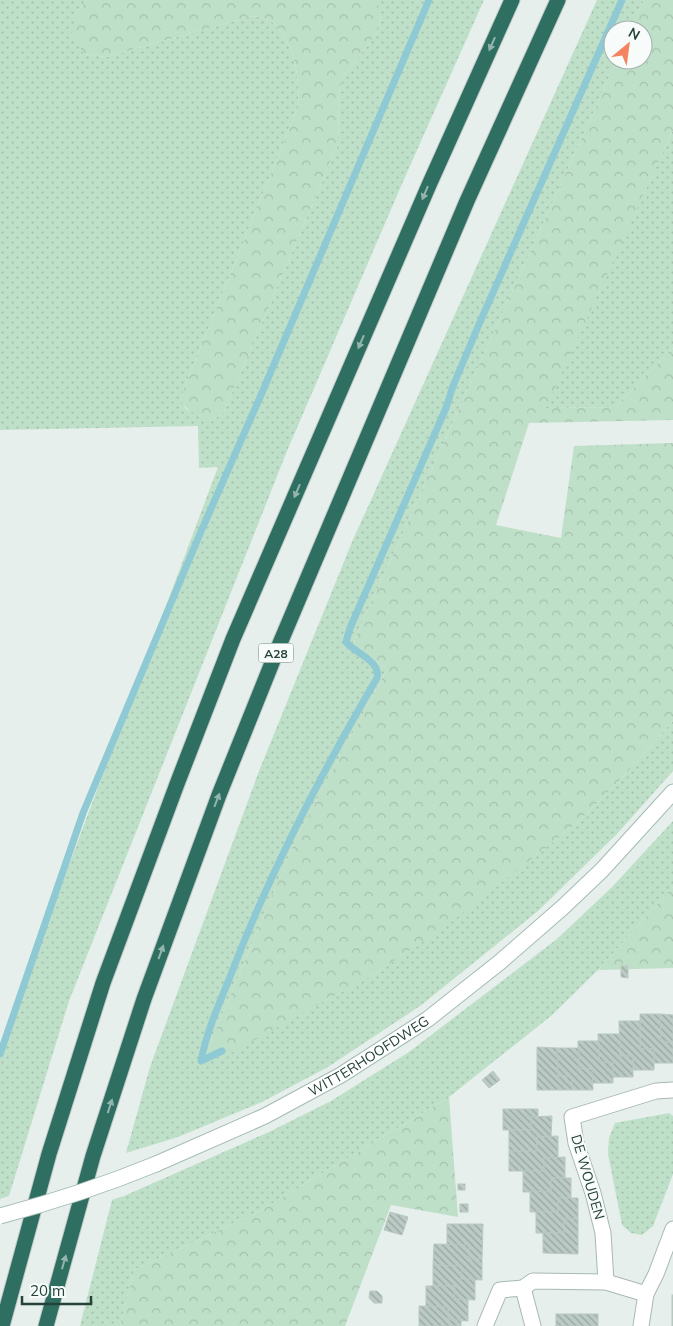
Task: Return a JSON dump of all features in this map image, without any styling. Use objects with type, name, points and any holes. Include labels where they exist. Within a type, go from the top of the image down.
[{"type":"highway","points":[[2,1326],[49,1154],[103,983],[176,784],[237,630],[428,185],[512,0]]},
{"type":"highway","name":"A28","points":[[46,1326],[93,1156],[144,999],[219,795],[278,648],[467,201],[558,0]]},
{"type":"street","name":"WITTERHOOFDWEG","points":[[0,1216],[114,1181],[156,1164],[265,1116],[341,1075],[428,1019],[500,962],[602,870],[673,792]]},
{"type":"street","name":"DE WOUDEN","points":[[606,1282],[604,1233],[576,1142],[572,1117],[656,1091],[673,1090]]},
{"type":"street","points":[[641,1326],[646,1294],[656,1274],[673,1229]]},
{"type":"street","points":[[485,1326],[500,1290],[523,1288],[533,1281],[606,1282],[646,1294]]},
{"type":"street","points":[[523,1288],[533,1326]]},
{"type":"green space","points":[[0,0],[87,0],[77,12],[84,54],[106,57],[252,16],[271,21],[286,39],[297,72],[298,107],[181,400],[186,409],[212,420],[224,412],[338,144],[339,91],[343,77],[377,33],[381,18],[376,0],[484,0],[405,177],[287,451],[69,1001],[9,1196],[0,1199],[0,1049],[218,467],[199,468],[198,426],[0,430]]},
{"type":"green space","points":[[87,0],[377,0],[381,18],[377,33],[343,77],[339,91],[338,144],[224,412],[212,420],[198,415],[187,408],[181,401],[183,391],[298,107],[297,72],[291,50],[286,39],[271,21],[262,17],[252,16],[106,57],[84,54],[72,34],[77,12]]},
{"type":"green space","points":[[597,0],[644,0],[635,20],[603,20],[603,70],[612,70],[353,643],[387,669],[296,839],[207,1051],[205,1060],[227,1054],[374,974],[440,930],[576,824],[621,779],[673,721],[673,771],[617,834],[538,911],[420,1006],[328,1067],[262,1102],[178,1137],[126,1153],[150,1067],[259,771],[352,542]]},
{"type":"green space","points":[[644,0],[673,0],[673,130],[546,408],[615,407],[673,348],[673,420],[529,423],[496,525],[561,538],[574,446],[673,443],[673,721],[621,779],[576,824],[441,930],[374,974],[227,1055],[205,1060],[207,1051],[296,839],[387,669],[353,643],[612,70],[653,70],[653,20],[635,20]]},
{"type":"green space","points":[[673,130],[673,348],[615,407],[545,408]]},
{"type":"green space","points":[[673,821],[673,887],[598,970],[551,1016],[449,1097],[260,1211],[134,1270],[120,1326],[80,1326],[112,1200],[269,1132],[331,1101],[409,1052],[557,939],[612,887]]},
{"type":"green space","points":[[673,887],[673,968],[598,970]]},
{"type":"green space","points":[[449,1097],[458,1217],[391,1205],[345,1326],[120,1326],[134,1270],[260,1211]]},
{"type":"green space","points":[[669,1113],[673,1116],[673,1174],[653,1226],[642,1235],[631,1233],[622,1225],[608,1154],[609,1138],[615,1123]]},
{"type":"building","points":[[621,966],[628,966],[628,978],[621,977]]},
{"type":"building","points":[[640,1014],[660,1014],[661,1042],[673,1042],[673,1063],[654,1063],[654,1049],[640,1049]]},
{"type":"building","points":[[660,1014],[673,1015],[673,1042],[661,1042]]},
{"type":"building","points":[[619,1021],[640,1021],[640,1049],[654,1049],[654,1070],[634,1070],[633,1056],[620,1056]]},
{"type":"building","points":[[598,1034],[620,1034],[620,1056],[633,1056],[633,1077],[613,1077],[613,1063],[599,1062]]},
{"type":"building","points":[[578,1041],[599,1041],[599,1062],[613,1063],[613,1083],[592,1083],[592,1069],[579,1069]]},
{"type":"building","points":[[537,1047],[557,1048],[558,1076],[572,1076],[572,1090],[537,1090]]},
{"type":"building","points":[[557,1048],[579,1048],[579,1069],[592,1069],[593,1090],[572,1090],[572,1076],[558,1076]]},
{"type":"building","points":[[493,1071],[500,1080],[489,1088],[482,1080]]},
{"type":"building","points":[[503,1109],[538,1109],[538,1117],[531,1117],[531,1130],[503,1130]]},
{"type":"building","points":[[552,1116],[551,1137],[537,1137],[537,1151],[509,1151],[509,1130],[531,1130],[531,1117]]},
{"type":"building","points":[[558,1136],[558,1158],[544,1158],[544,1171],[509,1171],[509,1151],[537,1151],[537,1137]]},
{"type":"building","points":[[565,1157],[565,1178],[551,1178],[551,1192],[523,1192],[523,1171],[544,1171],[544,1158]]},
{"type":"building","points":[[551,1178],[571,1178],[571,1198],[558,1198],[558,1212],[530,1212],[530,1191],[551,1192]]},
{"type":"building","points":[[458,1184],[465,1184],[465,1190],[458,1190]]},
{"type":"building","points":[[558,1198],[578,1198],[578,1219],[564,1219],[564,1233],[536,1233],[536,1212],[558,1212]]},
{"type":"building","points":[[460,1204],[468,1204],[468,1212],[460,1212]]},
{"type":"building","points":[[390,1212],[408,1217],[402,1235],[384,1230]]},
{"type":"building","points":[[564,1219],[578,1219],[578,1254],[543,1253],[543,1233],[564,1233]]},
{"type":"building","points":[[447,1224],[483,1224],[482,1259],[469,1259],[469,1245],[447,1245]]},
{"type":"building","points":[[434,1244],[469,1245],[469,1259],[482,1259],[482,1280],[461,1279],[462,1266],[433,1265]]},
{"type":"building","points":[[433,1265],[462,1266],[461,1279],[475,1279],[475,1300],[454,1299],[455,1286],[433,1286]]},
{"type":"building","points":[[426,1286],[455,1286],[454,1299],[468,1300],[468,1321],[448,1320],[448,1307],[426,1306]]},
{"type":"building","points":[[370,1291],[377,1291],[382,1296],[382,1303],[374,1303],[369,1298]]},
{"type":"building","points":[[673,1295],[673,1326],[672,1326]]},
{"type":"building","points":[[419,1306],[448,1307],[448,1320],[461,1320],[461,1326],[419,1326]]},
{"type":"building","points":[[556,1314],[598,1314],[598,1326],[556,1326]]},
{"type":"waterway","points":[[0,1054],[83,813],[199,536],[429,0]]},
{"type":"waterway","points":[[222,1051],[201,1061],[207,1036],[216,1012],[266,890],[300,818],[377,678],[377,672],[371,662],[346,642],[350,628],[446,408],[453,386],[480,322],[622,0]]}]
